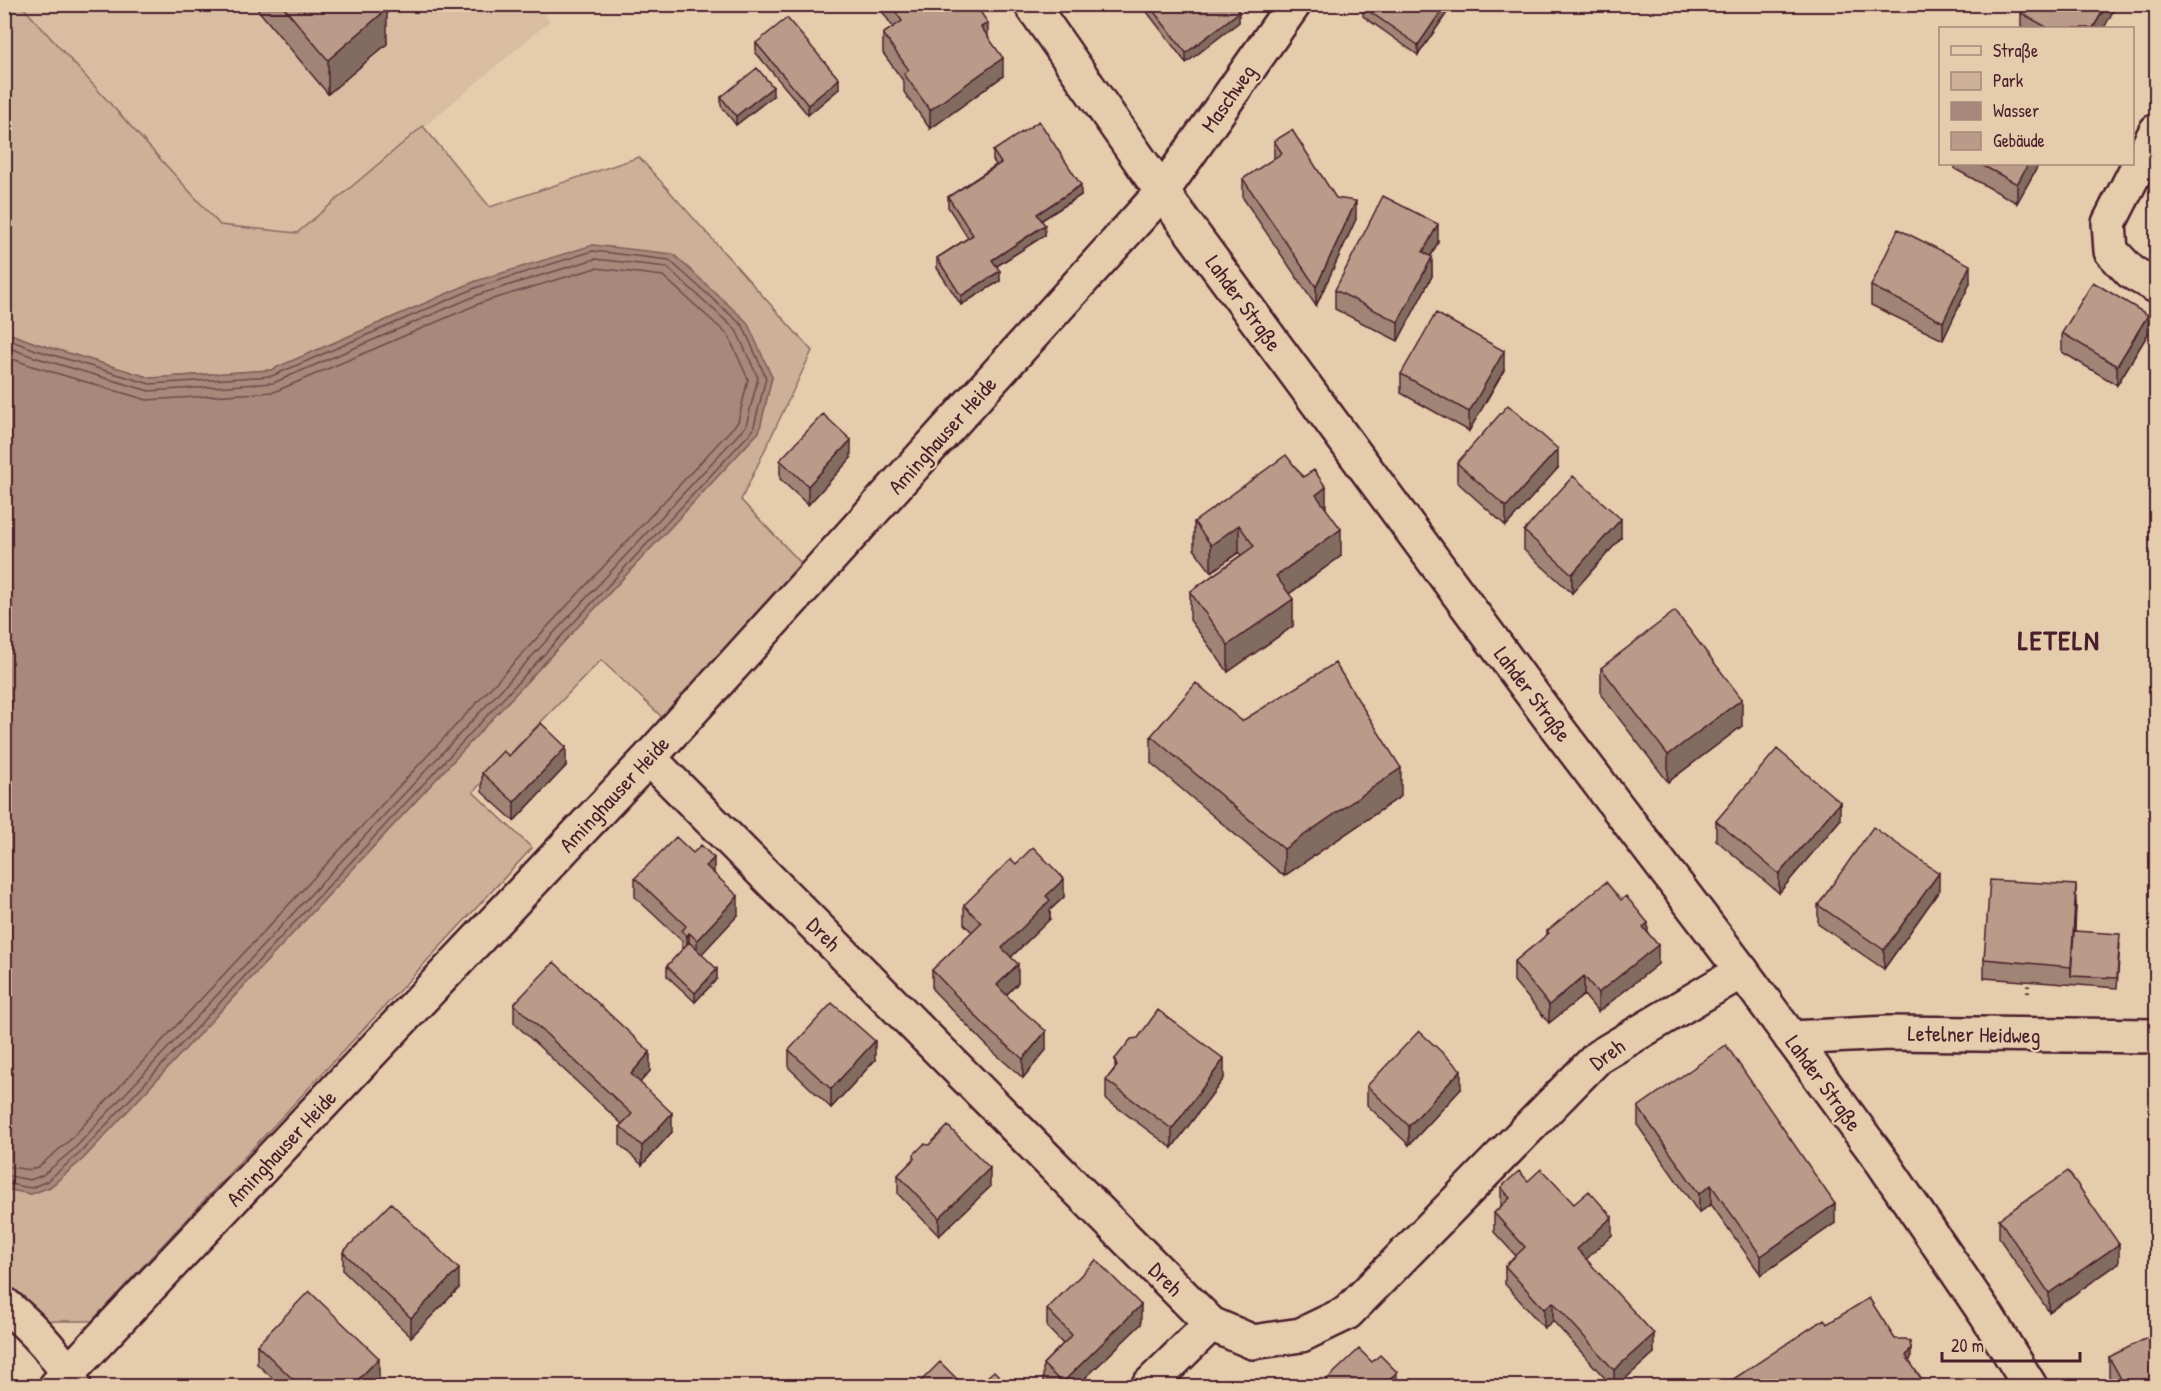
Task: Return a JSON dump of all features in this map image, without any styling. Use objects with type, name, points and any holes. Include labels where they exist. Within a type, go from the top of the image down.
[{"type":"street","name":"Lahder Straße","points":[[1031,4],[1162,192],[1552,721],[1742,971],[1890,1173],[1987,1316],[2030,1386]]},
{"type":"street","name":"Maschweg","points":[[1162,192],[1294,4]]},
{"type":"street","points":[[2157,131],[2109,223],[2111,251],[2131,273],[2157,286]]},
{"type":"street","name":"Aminghauser Heide","points":[[66,1382],[649,758],[1162,192]]},
{"type":"street","name":"Dreh","points":[[649,758],[1211,1324],[1253,1342],[1300,1335],[1347,1313],[1598,1057],[1742,971]]},
{"type":"street","name":"Letelner Heidweg","points":[[1791,1038],[1889,1033],[2157,1036]]},
{"type":"street","points":[[4,1304],[28,1323],[66,1382]]},
{"type":"street","points":[[1148,1386],[1211,1324]]},
{"type":"shaded area","points":[[535,4],[550,21],[297,233],[220,225],[21,5]]},
{"type":"green space","points":[[4,5],[21,5],[220,225],[297,233],[423,126],[490,207],[639,157],[812,351],[741,500],[802,564],[662,717],[601,660],[473,792],[532,848],[92,1321],[47,1321],[5,1285],[5,1189],[31,1194],[50,1187],[83,1159],[759,432],[772,377],[476,281],[271,370],[151,378],[5,332]]},
{"type":"water","points":[[593,245],[673,254],[747,322],[772,377],[759,432],[83,1159],[50,1187],[31,1194],[5,1189],[5,332],[151,378],[271,370],[476,281]]},
{"type":"building","points":[[281,4],[383,4],[387,9],[328,60]]},
{"type":"building","points":[[890,4],[975,4],[988,23],[981,27],[1003,58],[930,110],[904,74],[909,70],[883,34],[902,21]]},
{"type":"building","points":[[1148,4],[1234,4],[1239,12],[1186,53]]},
{"type":"building","points":[[1365,4],[1446,4],[1418,45],[1363,7]]},
{"type":"building","points":[[2026,4],[2107,4],[2094,27],[2046,27],[2021,13]]},
{"type":"building","points":[[787,18],[839,79],[808,105],[756,43]]},
{"type":"building","points":[[757,68],[773,87],[736,116],[721,97]]},
{"type":"building","points":[[1039,121],[1081,185],[1037,214],[1045,225],[992,260],[1000,271],[961,296],[937,258],[973,235],[948,197],[1001,163],[993,151]]},
{"type":"building","points":[[1292,130],[1336,198],[1356,201],[1316,287],[1243,179],[1282,153],[1274,141]]},
{"type":"building","points":[[1982,165],[2027,165],[2017,184]]},
{"type":"building","points":[[1383,196],[1438,224],[1423,252],[1432,257],[1398,322],[1335,290]]},
{"type":"building","points":[[1898,229],[1970,265],[1943,322],[1871,286]]},
{"type":"building","points":[[2093,282],[2148,315],[2117,366],[2062,333]]},
{"type":"building","points":[[1436,313],[1504,351],[1469,412],[1401,374]]},
{"type":"building","points":[[1508,405],[1558,449],[1506,507],[1457,463]]},
{"type":"building","points":[[823,414],[851,440],[808,486],[780,460]]},
{"type":"building","points":[[1286,455],[1303,477],[1314,470],[1326,487],[1316,495],[1341,529],[1276,576],[1293,599],[1228,645],[1190,592],[1254,546],[1239,525],[1211,545],[1194,522]]},
{"type":"building","points":[[1573,476],[1621,519],[1572,574],[1524,531]]},
{"type":"building","points":[[1675,611],[1742,699],[1668,755],[1601,668]]},
{"type":"building","points":[[1335,663],[1401,768],[1284,849],[1151,736],[1196,683],[1242,721]]},
{"type":"building","points":[[541,723],[566,747],[514,802],[482,773],[503,751],[509,756]]},
{"type":"building","points":[[1777,749],[1840,802],[1779,874],[1716,821]]},
{"type":"building","points":[[1873,827],[1939,873],[1884,950],[1818,905]]},
{"type":"building","points":[[676,837],[693,853],[701,845],[714,858],[706,866],[738,896],[697,940],[689,933],[687,936],[682,931],[686,926],[635,878]]},
{"type":"building","points":[[1033,847],[1064,879],[1046,896],[1050,900],[1002,948],[1018,964],[997,985],[1046,1031],[1023,1059],[992,1033],[932,970],[981,923],[964,905],[1011,859],[1016,864]]},
{"type":"building","points":[[1990,880],[2076,885],[2071,967],[1984,959]]},
{"type":"building","points":[[1606,882],[1621,900],[1626,896],[1648,923],[1643,927],[1658,945],[1598,993],[1584,976],[1549,1005],[1514,962]]},
{"type":"building","points":[[2074,931],[2120,934],[2117,978],[2071,976]]},
{"type":"building","points":[[689,942],[717,969],[695,993],[667,966]]},
{"type":"building","points":[[554,962],[650,1052],[631,1074],[672,1113],[642,1146],[620,1126],[632,1114],[514,1004]]},
{"type":"building","points":[[832,1003],[875,1041],[831,1089],[789,1050]]},
{"type":"building","points":[[1158,1010],[1224,1059],[1172,1129],[1106,1080],[1117,1066],[1115,1059],[1131,1039],[1138,1038]]},
{"type":"building","points":[[1419,1031],[1461,1070],[1409,1126],[1367,1086]]},
{"type":"building","points":[[1726,1045],[1835,1204],[1761,1256],[1711,1185],[1699,1194],[1638,1107]]},
{"type":"building","points":[[948,1126],[990,1168],[939,1218],[898,1175],[914,1159],[914,1154],[924,1144],[929,1145]]},
{"type":"building","points":[[1541,1169],[1574,1204],[1589,1191],[1612,1217],[1577,1249],[1654,1334],[1614,1370],[1553,1302],[1544,1309],[1505,1266],[1525,1247],[1494,1213],[1510,1198],[1501,1187],[1519,1171],[1528,1181]]},
{"type":"building","points":[[2068,1171],[2119,1244],[2049,1293],[1999,1219]]},
{"type":"building","points":[[391,1203],[459,1269],[411,1318],[343,1252]]},
{"type":"building","points":[[1096,1260],[1141,1305],[1062,1383],[1043,1364],[1072,1335],[1047,1309]]},
{"type":"building","points":[[309,1291],[379,1358],[352,1386],[300,1386],[257,1345]]},
{"type":"building","points":[[1869,1298],[1895,1339],[1906,1339],[1910,1342],[1911,1348],[1906,1356],[1926,1386],[1736,1386],[1732,1380],[1824,1319],[1827,1324]]},
{"type":"building","points":[[2157,1333],[2157,1386],[2125,1386],[2109,1357]]},
{"type":"building","points":[[1359,1349],[1372,1362],[1380,1355],[1397,1372],[1389,1380],[1396,1386],[1320,1386]]},
{"type":"building","points":[[940,1362],[964,1386],[916,1386]]},
{"type":"building","points":[[994,1371],[1009,1386],[977,1386]]},
{"type":"district","name":"LETELN","points":[[2059,640]]}]
